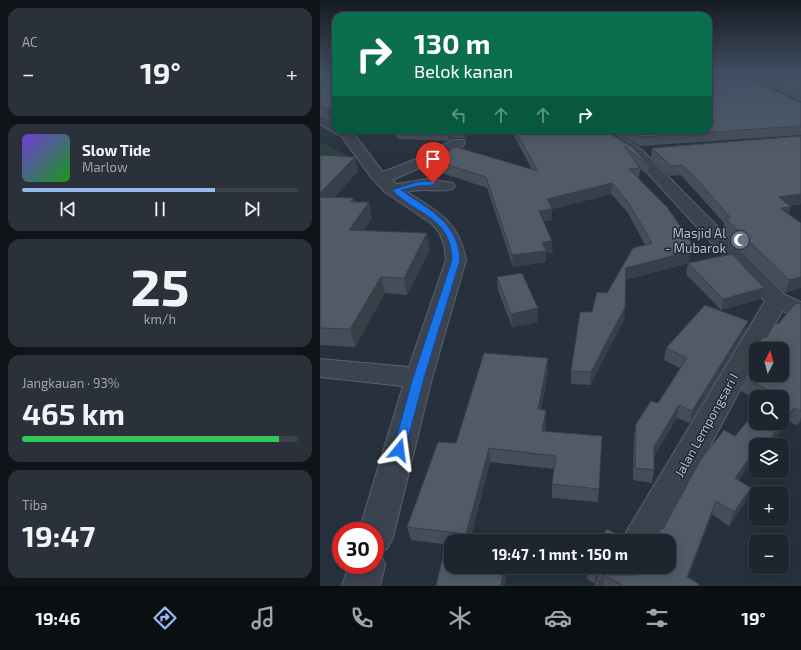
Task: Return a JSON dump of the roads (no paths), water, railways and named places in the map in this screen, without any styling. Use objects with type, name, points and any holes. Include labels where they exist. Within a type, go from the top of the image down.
[{"type":"street","points":[[347,134],[388,184],[436,218],[450,232],[456,246],[456,260],[419,378],[379,522]]},
{"type":"street","name":"Jalan Lempongsari I","points":[[603,134],[645,152],[795,307],[645,534]]},
{"type":"street","points":[[388,184],[414,166],[458,143]]},
{"type":"street","points":[[388,184],[433,183],[447,186]]},
{"type":"street","points":[[320,368],[419,378]]},
{"type":"street","points":[[361,586],[364,574]]},
{"type":"street","points":[[615,586],[622,574]]},
{"type":"place","name":"Masjid Al - Mubarok","points":[[740,240]]}]
